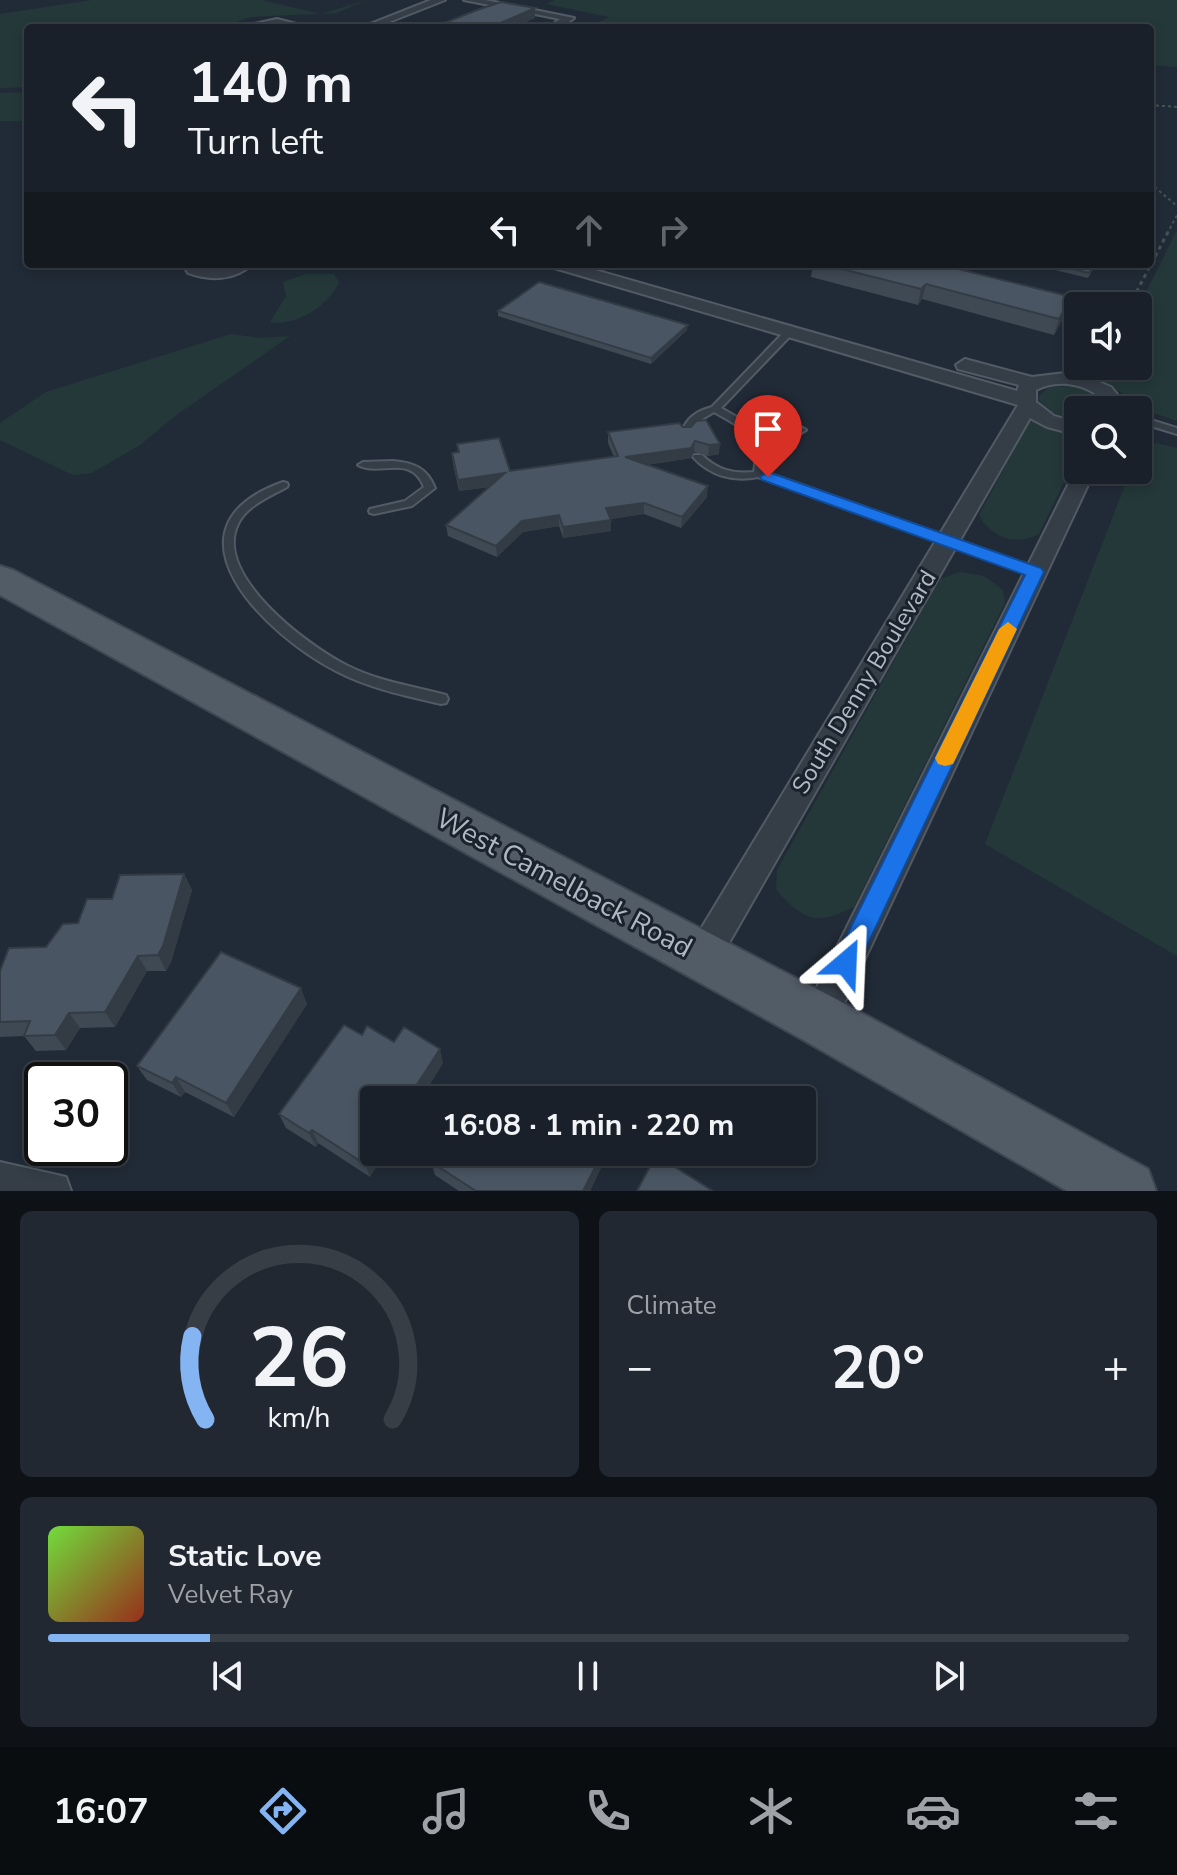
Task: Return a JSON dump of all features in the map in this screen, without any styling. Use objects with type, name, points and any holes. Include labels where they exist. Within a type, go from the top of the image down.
[{"type":"main road","name":"West Camelback Road","points":[[0,579],[819,1019],[1126,1191]]},
{"type":"street","points":[[376,24],[440,0]]},
{"type":"street","points":[[469,0],[569,18],[559,24]]},
{"type":"street","points":[[265,24],[287,24]]},
{"type":"street","points":[[193,268],[207,274],[225,273],[236,268]]},
{"type":"street","points":[[572,268],[933,364],[1028,396],[1049,421],[1064,425]]},
{"type":"street","points":[[613,268],[794,326]]},
{"type":"street","points":[[1028,396],[1057,379],[1088,384],[1109,396]]},
{"type":"street","name":"South Denny Boulevard","points":[[702,958],[947,541],[1028,396]]},
{"type":"street","points":[[819,1019],[1078,484]]},
{"type":"street","points":[[0,1181],[52,1191]]},
{"type":"lane","points":[[686,433],[692,421],[703,412],[715,409],[794,326]]},
{"type":"lane","points":[[715,409],[757,436],[762,452],[759,474]]},
{"type":"lane","points":[[1152,423],[1177,431]]},
{"type":"lane","points":[[757,436],[801,430]]},
{"type":"lane","points":[[698,457],[704,465],[728,475],[746,477],[759,474],[1035,572]]},
{"type":"lane","points":[[363,465],[398,464],[419,470],[427,478],[430,488],[418,498],[374,511]]},
{"type":"lane","points":[[283,485],[246,508],[231,526],[227,552],[243,584],[269,614],[300,641],[340,667],[389,687],[441,699]]},
{"type":"path","points":[[1154,105],[1177,107]]},
{"type":"path","points":[[1154,186],[1177,206]]},
{"type":"path","points":[[1154,259],[1177,215]]},
{"type":"path","points":[[1136,292],[1149,268]]},
{"type":"green space","points":[[92,0],[261,0],[320,14],[251,17],[231,24],[24,24],[24,87],[0,88],[0,14]]},
{"type":"green space","points":[[367,0],[336,13],[322,14]]},
{"type":"green space","points":[[555,0],[1177,0],[1177,67],[1154,65],[1154,24],[596,24],[609,17],[546,4]]},
{"type":"green space","points":[[24,92],[24,121],[0,121],[0,93]]},
{"type":"green space","points":[[1177,230],[1177,421],[1152,412],[1152,396],[1126,396],[1102,380],[1152,380],[1152,292],[1146,292]]},
{"type":"green space","points":[[306,274],[334,274],[339,282],[328,299],[310,313],[289,322],[270,322],[286,296],[283,282]]},
{"type":"green space","points":[[231,334],[259,338],[290,336],[175,416],[140,445],[92,473],[73,475],[0,440],[0,423],[46,392]]},
{"type":"green space","points":[[1070,386],[1097,396],[1064,396],[1064,417],[1053,413],[1039,401],[1039,396],[1049,387]]},
{"type":"green space","points":[[1029,422],[1064,432],[1064,482],[1039,534],[1022,539],[1005,538],[990,529],[979,515]]},
{"type":"green space","points":[[1152,445],[1177,448],[1177,956],[985,844],[1126,484],[1152,484]]},
{"type":"green space","points":[[960,572],[984,576],[1003,590],[1005,603],[854,907],[829,917],[803,914],[776,890],[777,870],[940,579]]},
{"type":"building","points":[[501,2],[535,8],[498,24],[442,24]]},
{"type":"building","points":[[838,268],[954,268],[1064,295],[1064,311],[1059,319],[926,284],[921,289]]},
{"type":"building","points":[[1068,268],[1092,268],[1089,273]]},
{"type":"building","points":[[539,282],[688,325],[651,358],[498,311]]},
{"type":"building","points":[[706,420],[720,444],[695,441],[691,448],[625,457],[708,486],[682,517],[644,503],[606,508],[611,520],[563,527],[559,515],[522,521],[496,546],[446,525],[505,473],[458,480],[452,453],[459,452],[457,444],[499,438],[510,471],[618,456],[608,432],[679,423],[683,427],[691,427],[696,421]]},
{"type":"building","points":[[184,874],[158,955],[138,956],[105,1012],[69,1013],[55,1035],[24,1036],[30,1021],[0,1022],[0,971],[9,948],[46,947],[63,924],[78,923],[87,899],[112,899],[120,875]]},
{"type":"building","points":[[221,952],[301,988],[226,1103],[176,1077],[172,1083],[137,1066]]},
{"type":"building","points":[[344,1025],[362,1035],[367,1026],[394,1042],[404,1027],[440,1049],[416,1086],[360,1086],[360,1161],[312,1130],[309,1133],[279,1114]]},
{"type":"building","points":[[437,1166],[596,1166],[583,1191],[476,1191]]},
{"type":"building","points":[[650,1166],[673,1166],[713,1191],[637,1191]]},
{"type":"slow traffic","points":[[945,758],[1008,629]]},
{"type":"route","points":[[768,477],[1035,572],[846,963]]}]
